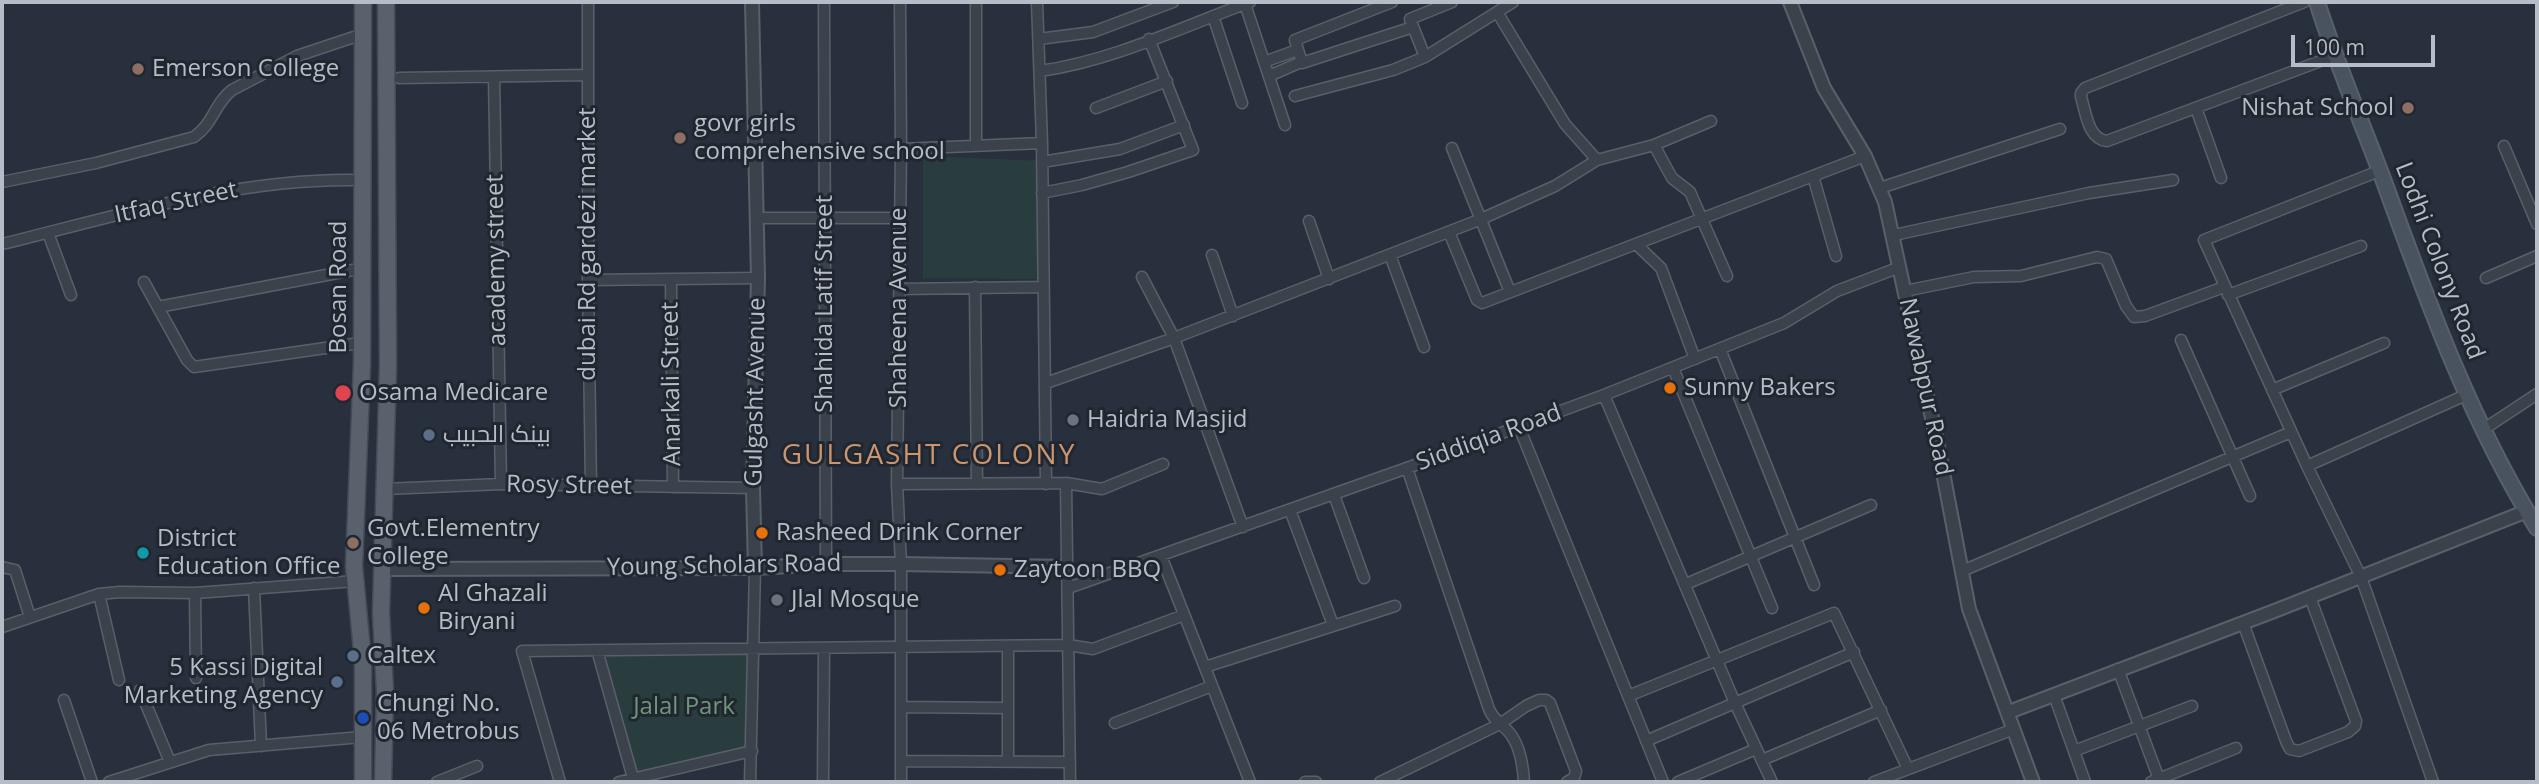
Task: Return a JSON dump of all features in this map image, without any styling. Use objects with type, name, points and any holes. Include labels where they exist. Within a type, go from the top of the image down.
[{"type":"main road","name":"Bosan Road","points":[[363,2],[357,174],[362,364],[355,566],[363,661],[363,782]]},
{"type":"main road","name":"Bosan Road","points":[[383,782],[385,692],[381,613],[388,365],[386,2]]},
{"type":"main road","name":"Lodhi Colony Road","points":[[2317,2],[2334,55],[2431,310],[2484,429],[2532,508],[2537,528]]},
{"type":"main road","points":[[357,174],[386,167]]},
{"type":"main road","points":[[362,364],[388,365]]},
{"type":"street","name":"dubai Rd gardezi market","points":[[589,2],[587,75],[591,486]]},
{"type":"street","name":"Gulgasht Avenue","points":[[750,782],[758,278],[752,2]]},
{"type":"street","name":"Shahida Latif Street","points":[[824,2],[826,564]]},
{"type":"street","name":"Shaheena Avenue","points":[[900,2],[897,484],[901,564],[901,782]]},
{"type":"street","points":[[976,2],[976,146]]},
{"type":"street","points":[[1037,2],[1046,383],[1045,484]]},
{"type":"street","points":[[1039,39],[1093,32],[1173,2]]},
{"type":"street","points":[[1301,62],[1295,40],[1391,2]]},
{"type":"street","points":[[1425,57],[1412,18],[1452,2]]},
{"type":"street","points":[[1294,96],[1393,70],[1425,57],[1513,2]]},
{"type":"street","name":"Nawabpur Road","points":[[1790,2],[1824,88],[1865,156],[1880,188],[1894,235],[1969,609],[2033,782]]},
{"type":"street","points":[[2304,2],[2085,88],[2081,95],[2093,134],[2102,141],[2334,55]]},
{"type":"street","points":[[1040,71],[1061,68],[1247,3],[1285,125]]},
{"type":"street","points":[[1497,12],[1566,124],[1597,160]]},
{"type":"street","points":[[1213,16],[1242,103]]},
{"type":"street","points":[[1269,76],[1301,62],[1303,64],[1413,27]]},
{"type":"street","points":[[2,182],[96,163],[194,137],[206,128],[225,96],[232,90],[297,56],[354,37]]},
{"type":"street","points":[[1042,192],[1117,176],[1191,152],[1193,148],[1185,125],[1149,39]]},
{"type":"street","points":[[1264,62],[1297,50]]},
{"type":"street","points":[[399,78],[587,75]]},
{"type":"street","name":"academy street","points":[[494,77],[501,484]]},
{"type":"street","points":[[1096,108],[1167,81]]},
{"type":"street","points":[[2196,108],[2221,178]]},
{"type":"street","points":[[1046,383],[1233,316],[1449,232],[1555,186],[1597,160],[1654,145],[1711,121]]},
{"type":"street","points":[[1042,162],[1110,152],[1185,125]]},
{"type":"street","points":[[1880,188],[2060,129]]},
{"type":"street","points":[[901,149],[1042,144]]},
{"type":"street","points":[[1654,145],[1672,178],[1690,192],[1727,276]]},
{"type":"street","points":[[2504,146],[2537,224]]},
{"type":"street","points":[[1452,148],[1510,292]]},
{"type":"street","points":[[1449,232],[1479,303],[1865,156]]},
{"type":"street","points":[[2379,171],[2204,240],[2291,432],[2361,577],[2433,782]]},
{"type":"street","name":"Itfaq Street","points":[[2,244],[226,191],[357,174]]},
{"type":"street","points":[[1813,176],[1836,256]]},
{"type":"street","points":[[1894,235],[2089,193],[2173,180]]},
{"type":"street","points":[[757,218],[899,218]]},
{"type":"street","points":[[1309,221],[1329,279]]},
{"type":"street","points":[[48,233],[71,295]]},
{"type":"street","points":[[1636,244],[1661,268],[1695,359]]},
{"type":"street","points":[[1905,291],[1974,277],[2021,276],[2097,257],[2106,260],[2126,306],[2134,317],[2146,316],[2361,246]]},
{"type":"street","points":[[1212,255],[1233,316]]},
{"type":"street","points":[[1390,255],[1424,347]]},
{"type":"street","points":[[2487,278],[2537,256]]},
{"type":"street","name":"Siddiqia Road","points":[[1068,588],[1334,495],[1673,368],[1784,323],[1856,282],[1900,267]]},
{"type":"street","points":[[158,307],[353,271]]},
{"type":"street","points":[[588,280],[758,278]]},
{"type":"street","points":[[1142,278],[1174,338],[1243,527]]},
{"type":"street","name":"Anarkali Street","points":[[671,281],[673,487]]},
{"type":"street","points":[[144,282],[187,360],[194,367],[353,344]]},
{"type":"street","points":[[975,287],[977,484]]},
{"type":"street","points":[[900,289],[1043,287]]},
{"type":"street","points":[[2181,340],[2250,496]]},
{"type":"street","points":[[2272,390],[2384,343]]},
{"type":"street","points":[[1720,349],[1814,585]]},
{"type":"street","points":[[1673,368],[1772,608]]},
{"type":"street","points":[[1604,394],[1735,703],[1772,782]]},
{"type":"street","points":[[2307,466],[2468,394]]},
{"type":"street","points":[[2484,429],[2537,394]]},
{"type":"street","points":[[1520,427],[1663,782]]},
{"type":"street","points":[[1962,571],[2291,432]]},
{"type":"street","points":[[897,484],[1066,483],[1102,489],[1163,464]]},
{"type":"street","points":[[1407,468],[1489,709],[1492,716],[1506,729],[1517,748],[1524,782]]},
{"type":"street","points":[[1066,483],[1070,782]]},
{"type":"street","name":"Rosy Street","points":[[385,489],[501,484],[753,488]]},
{"type":"street","points":[[1334,495],[1364,578]]},
{"type":"street","points":[[1686,584],[1871,505]]},
{"type":"street","points":[[2009,712],[2310,597],[2532,508]]},
{"type":"street","points":[[1290,510],[1333,625]]},
{"type":"street","points":[[1161,556],[1250,782]]},
{"type":"street","name":"Young Scholars Road","points":[[382,569],[755,568],[826,564],[1067,567]]},
{"type":"street","points":[[2,567],[8,566],[15,570],[30,617]]},
{"type":"street","points":[[2,627],[99,594],[195,593],[356,582]]},
{"type":"street","points":[[254,588],[261,746]]},
{"type":"street","points":[[195,593],[196,678]]},
{"type":"street","points":[[99,594],[119,680]]},
{"type":"street","points":[[2244,622],[2287,746],[2299,751],[2348,732],[2355,726],[2356,721],[2310,597]]},
{"type":"street","points":[[1205,667],[1395,606]]},
{"type":"street","points":[[1628,696],[1833,613],[1908,769]]},
{"type":"street","points":[[559,782],[522,651],[1068,645],[1087,650],[1184,615]]},
{"type":"street","points":[[1008,646],[1008,761]]},
{"type":"street","points":[[823,782],[824,648]]},
{"type":"street","points":[[597,650],[633,778]]},
{"type":"street","points":[[1646,741],[1854,652]]},
{"type":"street","points":[[2118,669],[2155,780],[2236,748]]},
{"type":"street","points":[[1115,723],[1212,686]]},
{"type":"street","points":[[140,690],[170,762]]},
{"type":"street","points":[[2054,695],[2085,782]]},
{"type":"street","points":[[64,700],[92,782]]},
{"type":"street","points":[[1381,782],[1500,724],[1525,706],[1539,700],[1550,704],[1576,771],[1574,778],[1567,782]]},
{"type":"street","points":[[2074,751],[2192,706]]},
{"type":"street","points":[[901,707],[1008,708]]},
{"type":"street","points":[[1762,760],[1881,710]]},
{"type":"street","points":[[1874,782],[2014,729]]},
{"type":"street","points":[[109,782],[209,750],[362,737]]},
{"type":"street","points":[[1678,782],[1756,749]]},
{"type":"street","points":[[619,782],[752,751]]},
{"type":"street","points":[[901,761],[1070,762]]},
{"type":"street","points":[[436,782],[477,766]]},
{"type":"street","points":[[1305,782],[1315,782]]},
{"type":"green space","points":[[923,156],[1045,161],[1047,279],[923,278]]},
{"type":"green space","name":"Jalal Park","points":[[754,648],[752,751],[633,778],[597,650]]},
{"type":"place","name":"Emerson College","points":[[138,69]]},
{"type":"place","name":"Nishat School","points":[[2408,108]]},
{"type":"place","name":"govr girls comprehensive school","points":[[680,138]]},
{"type":"place","name":"Sunny Bakers","points":[[1670,388]]},
{"type":"place","name":"Osama Medicare","points":[[343,393]]},
{"type":"place","name":"Haidria Masjid","points":[[1073,420]]},
{"type":"place","name":"بينک الحبيب","points":[[429,435]]},
{"type":"place","name":"Rasheed Drink Corner","points":[[762,533]]},
{"type":"place","name":"Govt.Elementry College","points":[[353,543]]},
{"type":"place","name":"District Education Office","points":[[143,553]]},
{"type":"place","name":"Zaytoon BBQ","points":[[1000,570]]},
{"type":"place","name":"Jlal Mosque","points":[[777,600]]},
{"type":"place","name":"Al Ghazali Biryani","points":[[424,608]]},
{"type":"place","name":"Caltex","points":[[353,656]]},
{"type":"place","name":"5 Kassi Digital Marketing Agency","points":[[337,682]]},
{"type":"place","name":"Chungi No. 06 Metrobus","points":[[363,718]]},
{"type":"district","name":"GULGASHT COLONY","points":[[929,456]]}]
